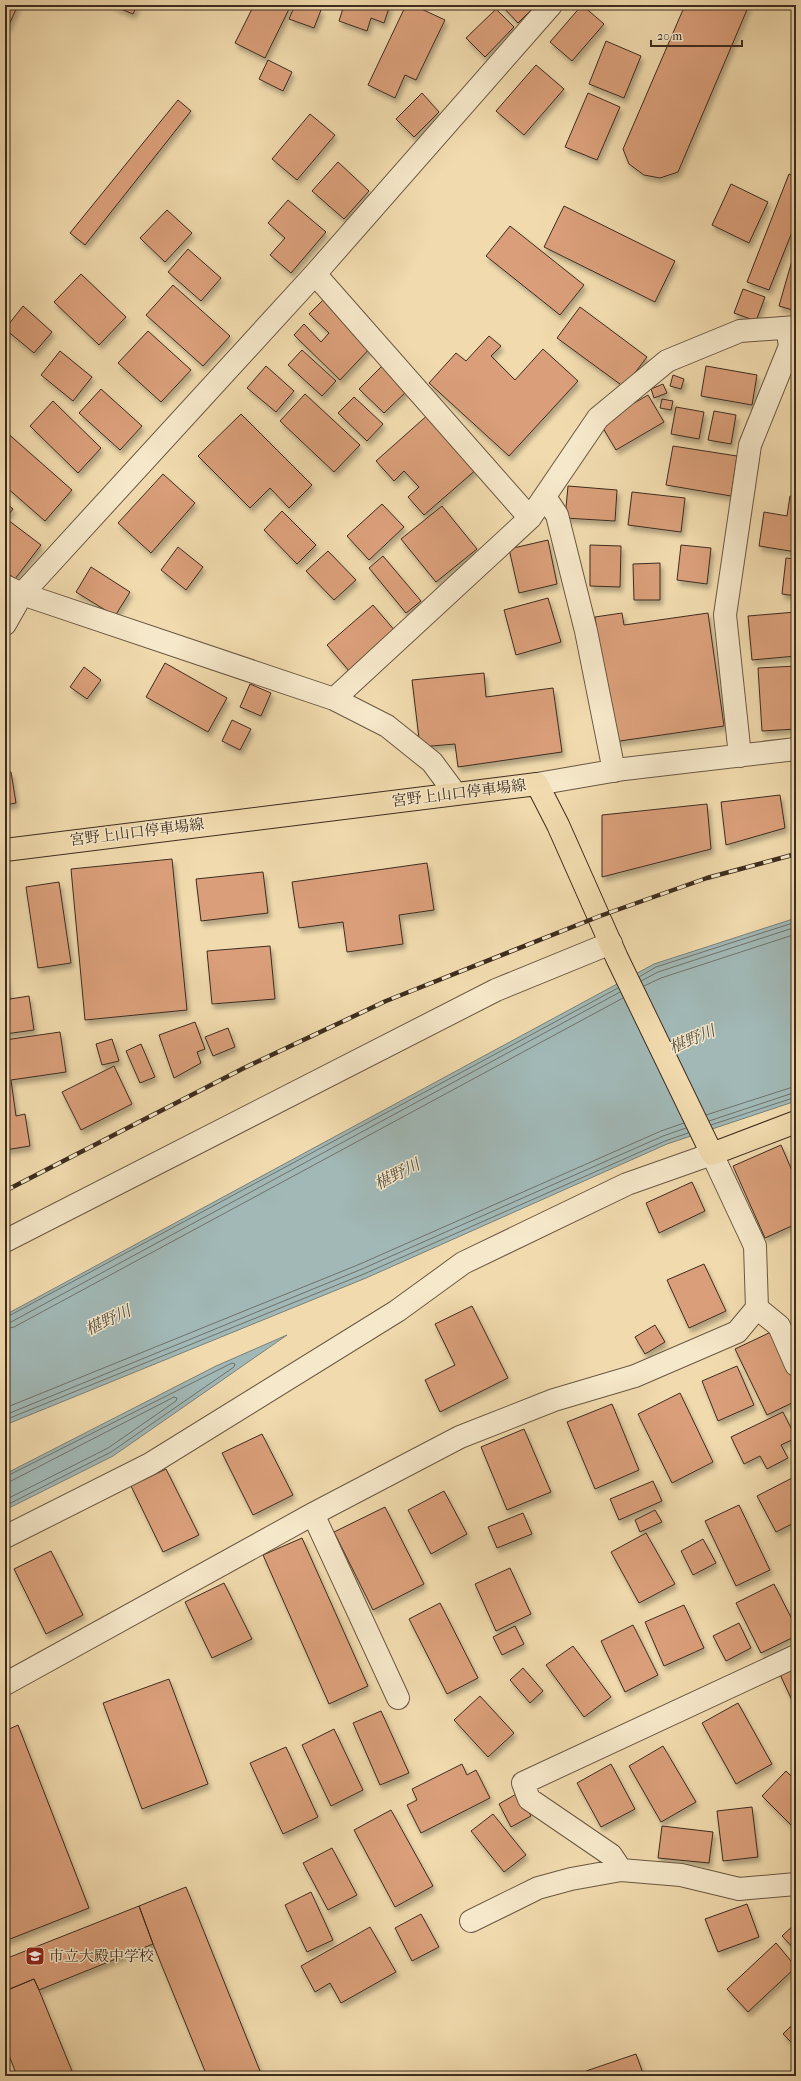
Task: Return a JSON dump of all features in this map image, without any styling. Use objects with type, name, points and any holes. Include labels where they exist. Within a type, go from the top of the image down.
[{"type":"main road","name":"宮野上山口停車場線","points":[[5,850],[537,784],[558,824],[614,950],[710,1150]]},
{"type":"main road","points":[[710,1150],[796,1122]]},
{"type":"street","points":[[5,624],[14,590],[315,274],[551,5]]},
{"type":"street","points":[[315,274],[530,518]]},
{"type":"street","points":[[334,700],[530,518],[598,418],[668,361],[740,331],[791,327],[790,346],[750,445],[725,615],[740,756]]},
{"type":"street","points":[[545,497],[557,515],[584,623],[614,771]]},
{"type":"street","points":[[14,590],[334,700],[387,726],[432,762],[455,793]]},
{"type":"street","points":[[537,784],[614,771],[796,749]]},
{"type":"street","points":[[5,1241],[496,990],[614,950]]},
{"type":"street","points":[[5,1537],[150,1464],[397,1311],[462,1263],[627,1184],[710,1150],[754,1246],[757,1308],[737,1332],[634,1376],[554,1400],[460,1437],[313,1514],[5,1684]]},
{"type":"street","points":[[757,1308],[779,1326],[796,1365]]},
{"type":"street","points":[[313,1514],[398,1698]]},
{"type":"street","points":[[621,1870],[611,1855],[529,1799],[523,1783],[796,1656]]},
{"type":"street","points":[[471,1921],[538,1888],[571,1879],[621,1870],[681,1875],[739,1889],[796,1884]]},
{"type":"water","name":"椹野川","points":[[796,918],[796,1101],[667,1144],[366,1278],[5,1425],[5,1315],[654,964]]},
{"type":"water","points":[[287,1335],[113,1456],[5,1510],[5,1474],[216,1366]]},
{"type":"building","points":[[5,5],[18,5],[8,27],[5,26]]},
{"type":"building","points":[[111,5],[137,5],[133,14]]},
{"type":"building","points":[[254,5],[291,5],[265,58],[235,43]]},
{"type":"building","points":[[295,5],[308,5],[321,10],[314,28],[289,19]]},
{"type":"building","points":[[344,5],[390,5],[384,23],[371,18],[367,31],[339,21]]},
{"type":"building","points":[[406,5],[413,5],[445,20],[416,80],[405,75],[395,98],[368,85]]},
{"type":"building","points":[[501,5],[536,5],[518,23]]},
{"type":"building","points":[[582,5],[604,24],[572,61],[550,42]]},
{"type":"building","points":[[685,5],[749,5],[678,172],[660,178],[644,175],[629,164],[623,149]]},
{"type":"building","points":[[496,9],[514,27],[485,57],[466,38]]},
{"type":"building","points":[[606,41],[641,56],[624,98],[589,84]]},
{"type":"building","points":[[268,60],[292,72],[283,91],[259,79]]},
{"type":"building","points":[[536,65],[564,89],[524,135],[496,111]]},
{"type":"building","points":[[422,93],[439,112],[414,137],[396,119]]},
{"type":"building","points":[[588,93],[620,107],[597,160],[565,147]]},
{"type":"building","points":[[178,100],[191,111],[85,245],[70,233]]},
{"type":"building","points":[[310,114],[335,135],[297,180],[272,159]]},
{"type":"building","points":[[338,162],[369,191],[344,219],[312,191]]},
{"type":"building","points":[[789,174],[796,177],[796,222],[769,290],[747,282]]},
{"type":"building","points":[[731,184],[768,202],[749,243],[712,225]]},
{"type":"building","points":[[288,200],[326,232],[291,273],[270,255],[285,238],[268,223]]},
{"type":"building","points":[[564,206],[675,261],[655,302],[544,247]]},
{"type":"building","points":[[167,210],[192,233],[165,262],[140,238]]},
{"type":"building","points":[[510,226],[584,285],[560,315],[486,256]]},
{"type":"building","points":[[188,249],[221,278],[201,301],[168,272]]},
{"type":"building","points":[[793,257],[796,258],[796,311],[779,306]]},
{"type":"building","points":[[81,274],[126,317],[99,345],[54,302]]},
{"type":"building","points":[[173,285],[230,336],[203,366],[146,315]]},
{"type":"building","points":[[743,289],[765,297],[756,321],[734,313]]},
{"type":"building","points":[[326,297],[374,344],[340,380],[294,335],[304,324],[321,342],[329,333],[309,314]]},
{"type":"building","points":[[23,306],[52,332],[34,353],[5,329]]},
{"type":"building","points":[[580,307],[647,357],[624,387],[557,338]]},
{"type":"building","points":[[148,331],[191,370],[161,402],[118,363]]},
{"type":"building","points":[[489,336],[501,346],[491,356],[515,380],[543,349],[578,381],[509,456],[429,383],[456,353],[466,361]]},
{"type":"building","points":[[302,350],[336,381],[322,396],[288,365]]},
{"type":"building","points":[[60,351],[92,377],[73,401],[41,375]]},
{"type":"building","points":[[384,364],[409,389],[384,413],[359,389]]},
{"type":"building","points":[[266,366],[294,391],[276,412],[247,388]]},
{"type":"building","points":[[706,366],[757,375],[752,405],[701,396]]},
{"type":"building","points":[[673,375],[684,379],[681,389],[670,386]]},
{"type":"building","points":[[663,384],[667,393],[654,398],[651,389]]},
{"type":"building","points":[[101,389],[142,426],[120,450],[79,413]]},
{"type":"building","points":[[305,394],[360,445],[334,472],[280,421]]},
{"type":"building","points":[[648,395],[664,422],[616,450],[600,423]]},
{"type":"building","points":[[354,397],[383,424],[367,441],[338,413]]},
{"type":"building","points":[[662,399],[673,401],[671,410],[660,408]]},
{"type":"building","points":[[53,401],[101,448],[78,473],[30,426]]},
{"type":"building","points":[[676,407],[704,412],[699,439],[671,434]]},
{"type":"building","points":[[714,411],[736,415],[731,444],[708,440]]},
{"type":"building","points":[[430,413],[478,468],[424,515],[408,497],[419,487],[404,471],[394,481],[376,461]]},
{"type":"building","points":[[241,414],[312,485],[289,508],[270,488],[250,508],[198,456]]},
{"type":"building","points":[[5,431],[72,490],[45,521],[5,486]]},
{"type":"building","points":[[673,446],[737,456],[731,496],[666,485]]},
{"type":"building","points":[[163,474],[195,503],[151,553],[118,523]]},
{"type":"building","points":[[568,486],[617,490],[615,521],[565,518]]},
{"type":"building","points":[[632,492],[685,498],[681,532],[628,525]]},
{"type":"building","points":[[790,496],[796,497],[796,552],[759,546],[764,512],[787,516]]},
{"type":"building","points":[[5,502],[13,509],[5,519]]},
{"type":"building","points":[[382,504],[404,527],[369,560],[347,536]]},
{"type":"building","points":[[442,506],[477,549],[436,582],[401,539]]},
{"type":"building","points":[[282,511],[316,545],[297,564],[264,530]]},
{"type":"building","points":[[8,520],[41,545],[15,579],[5,571],[5,523]]},
{"type":"building","points":[[548,540],[557,584],[519,593],[509,549]]},
{"type":"building","points":[[590,545],[621,546],[620,587],[590,586]]},
{"type":"building","points":[[681,545],[711,548],[707,584],[677,580]]},
{"type":"building","points":[[178,547],[203,567],[186,590],[161,570]]},
{"type":"building","points":[[328,551],[356,580],[334,600],[306,571]]},
{"type":"building","points":[[383,556],[421,601],[406,613],[369,568]]},
{"type":"building","points":[[786,558],[796,559],[796,596],[782,594]]},
{"type":"building","points":[[660,563],[660,600],[634,600],[633,564]]},
{"type":"building","points":[[91,567],[130,592],[115,616],[76,592]]},
{"type":"building","points":[[548,598],[561,642],[516,655],[504,610]]},
{"type":"building","points":[[373,605],[396,632],[350,672],[327,645]]},
{"type":"building","points":[[796,612],[796,656],[752,660],[748,616]]},
{"type":"building","points":[[622,613],[624,625],[708,613],[724,726],[613,742],[595,617]]},
{"type":"building","points":[[165,663],[227,698],[208,732],[146,697]]},
{"type":"building","points":[[796,666],[796,729],[762,731],[758,668]]},
{"type":"building","points":[[84,667],[101,680],[87,699],[70,687]]},
{"type":"building","points":[[484,673],[486,697],[553,688],[562,752],[458,767],[455,744],[420,747],[412,680]]},
{"type":"building","points":[[250,684],[271,693],[261,716],[240,707]]},
{"type":"building","points":[[232,720],[251,729],[240,750],[222,741]]},
{"type":"building","points":[[11,772],[16,803],[5,805],[5,773]]},
{"type":"building","points":[[796,787],[796,823],[792,788]]},
{"type":"building","points":[[780,795],[785,828],[726,845],[721,802]]},
{"type":"building","points":[[707,804],[711,849],[602,877],[602,815]]},
{"type":"building","points":[[172,859],[187,1010],[85,1020],[71,869]]},
{"type":"building","points":[[427,863],[434,910],[399,915],[403,944],[347,952],[343,922],[299,928],[292,882]]},
{"type":"building","points":[[263,872],[268,913],[201,921],[196,879]]},
{"type":"building","points":[[59,882],[71,963],[38,968],[26,887]]},
{"type":"building","points":[[270,946],[275,999],[212,1004],[207,951]]},
{"type":"building","points":[[5,973],[10,999],[29,996],[34,1030],[5,1034]]},
{"type":"building","points":[[195,1022],[205,1049],[197,1052],[201,1063],[174,1078],[159,1035]]},
{"type":"building","points":[[228,1028],[235,1047],[213,1056],[205,1037]]},
{"type":"building","points":[[60,1032],[66,1072],[11,1080],[16,1116],[25,1114],[30,1146],[5,1150],[5,1040]]},
{"type":"building","points":[[112,1039],[119,1061],[102,1065],[96,1044]]},
{"type":"building","points":[[141,1044],[155,1077],[140,1083],[126,1051]]},
{"type":"building","points":[[114,1066],[132,1104],[81,1130],[62,1092]]},
{"type":"building","points":[[781,1145],[796,1180],[796,1224],[765,1238],[733,1166]]},
{"type":"building","points":[[692,1182],[705,1211],[659,1233],[646,1203]]},
{"type":"building","points":[[704,1264],[726,1311],[689,1328],[667,1280]]},
{"type":"building","points":[[472,1306],[508,1378],[440,1412],[425,1380],[455,1365],[435,1324]]},
{"type":"building","points":[[655,1325],[665,1342],[645,1354],[635,1337]]},
{"type":"building","points":[[771,1332],[796,1384],[796,1401],[767,1415],[735,1349]]},
{"type":"building","points":[[737,1366],[754,1405],[718,1421],[702,1381]]},
{"type":"building","points":[[680,1393],[713,1462],[672,1483],[638,1414]]},
{"type":"building","points":[[612,1404],[639,1470],[595,1489],[567,1422]]},
{"type":"building","points":[[783,1412],[796,1438],[781,1445],[788,1458],[767,1469],[760,1456],[744,1464],[731,1437]]},
{"type":"building","points":[[524,1429],[551,1492],[507,1510],[481,1447]]},
{"type":"building","points":[[262,1434],[293,1495],[253,1515],[222,1453]]},
{"type":"building","points":[[166,1469],[199,1535],[163,1552],[131,1486]]},
{"type":"building","points":[[796,1476],[796,1522],[776,1532],[757,1496]]},
{"type":"building","points":[[653,1481],[662,1501],[619,1520],[610,1499]]},
{"type":"building","points":[[444,1491],[467,1534],[431,1554],[408,1510]]},
{"type":"building","points":[[739,1505],[770,1570],[736,1586],[705,1521]]},
{"type":"building","points":[[385,1507],[424,1584],[373,1610],[334,1532]]},
{"type":"building","points":[[655,1510],[662,1522],[640,1532],[635,1520]]},
{"type":"building","points":[[523,1513],[532,1534],[497,1548],[488,1527]]},
{"type":"building","points":[[646,1533],[675,1584],[639,1603],[611,1552]]},
{"type":"building","points":[[302,1538],[368,1686],[329,1704],[263,1555]]},
{"type":"building","points":[[703,1539],[716,1563],[693,1575],[681,1551]]},
{"type":"building","points":[[51,1551],[83,1615],[46,1634],[14,1569]]},
{"type":"building","points":[[510,1568],[531,1614],[496,1631],[475,1584]]},
{"type":"building","points":[[224,1583],[252,1639],[212,1658],[185,1602]]},
{"type":"building","points":[[774,1584],[796,1627],[796,1636],[761,1653],[736,1603]]},
{"type":"building","points":[[440,1603],[478,1678],[447,1694],[409,1619]]},
{"type":"building","points":[[684,1605],[704,1648],[664,1666],[645,1622]]},
{"type":"building","points":[[739,1623],[751,1648],[726,1661],[713,1636]]},
{"type":"building","points":[[633,1625],[658,1675],[625,1692],[601,1641]]},
{"type":"building","points":[[515,1626],[524,1644],[502,1655],[493,1637]]},
{"type":"building","points":[[573,1646],[611,1697],[584,1717],[546,1665]]},
{"type":"building","points":[[796,1659],[796,1709],[777,1668]]},
{"type":"building","points":[[523,1668],[543,1691],[530,1703],[510,1680]]},
{"type":"building","points":[[169,1679],[208,1784],[142,1809],[103,1703]]},
{"type":"building","points":[[480,1696],[514,1733],[488,1757],[454,1720]]},
{"type":"building","points":[[738,1703],[772,1764],[736,1784],[702,1723]]},
{"type":"building","points":[[381,1711],[409,1773],[380,1785],[353,1723]]},
{"type":"building","points":[[18,1725],[89,1908],[5,1941],[5,1731]]},
{"type":"building","points":[[334,1729],[363,1790],[331,1806],[302,1745]]},
{"type":"building","points":[[663,1746],[696,1802],[661,1822],[629,1766]]},
{"type":"building","points":[[286,1747],[318,1817],[283,1834],[250,1763]]},
{"type":"building","points":[[462,1764],[467,1775],[476,1770],[490,1798],[421,1833],[407,1805],[417,1800],[412,1789]]},
{"type":"building","points":[[611,1764],[635,1809],[601,1827],[577,1783]]},
{"type":"building","points":[[786,1771],[796,1781],[796,1820],[791,1825],[762,1796]]},
{"type":"building","points":[[518,1793],[531,1816],[511,1827],[499,1804]]},
{"type":"building","points":[[752,1807],[758,1857],[723,1861],[717,1811]]},
{"type":"building","points":[[391,1810],[433,1886],[395,1907],[354,1830]]},
{"type":"building","points":[[493,1814],[526,1855],[504,1872],[471,1831]]},
{"type":"building","points":[[662,1826],[713,1832],[709,1863],[658,1858]]},
{"type":"building","points":[[332,1848],[357,1895],[328,1910],[303,1863]]},
{"type":"building","points":[[186,1887],[262,2076],[207,2076],[153,1944],[139,1906]]},
{"type":"building","points":[[311,1892],[333,1940],[307,1952],[285,1905]]},
{"type":"building","points":[[747,1904],[759,1937],[718,1952],[705,1919]]},
{"type":"building","points":[[139,1906],[153,1944],[39,1990],[34,1979],[5,1991],[5,1959]]},
{"type":"building","points":[[421,1914],[439,1947],[412,1961],[395,1928]]},
{"type":"building","points":[[796,1923],[796,1951],[782,1936]]},
{"type":"building","points":[[370,1927],[396,1972],[341,2003],[330,1983],[315,1992],[301,1966]]},
{"type":"building","points":[[776,1943],[796,1967],[748,2012],[727,1989]]},
{"type":"building","points":[[34,1979],[74,2076],[17,2076],[5,2045],[5,1991]]},
{"type":"building","points":[[796,2021],[796,2047],[783,2034]]},
{"type":"building","points":[[636,2054],[644,2076],[587,2076],[586,2071]]},
{"type":"railway","points":[[5,1191],[244,1068],[386,1001],[600,916],[707,878],[796,854]]},
{"type":"place","name":"市立大殿中学校","points":[[35,1956]]}]
